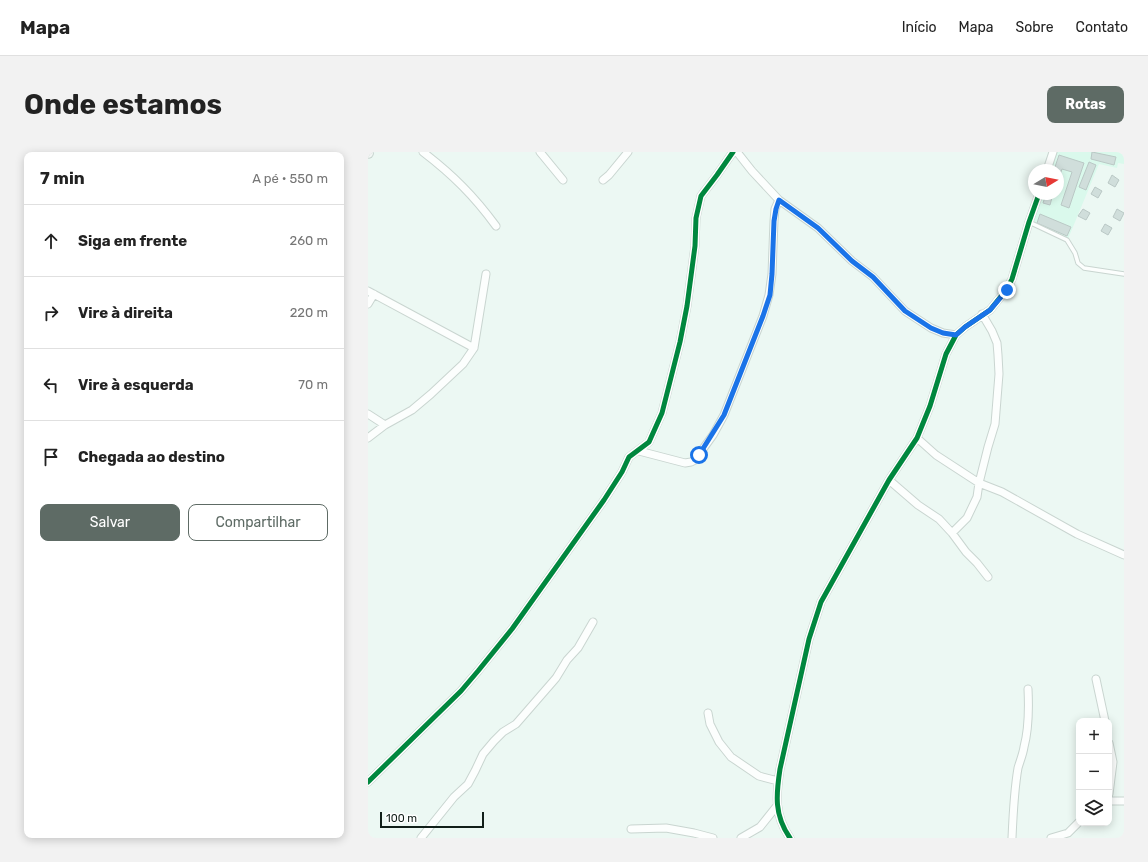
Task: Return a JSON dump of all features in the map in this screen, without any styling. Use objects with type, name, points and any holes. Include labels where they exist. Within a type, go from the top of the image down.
[{"type":"street","points":[[423,152],[445,169],[478,201],[496,226]]},
{"type":"street","points":[[540,152],[563,180]]},
{"type":"street","points":[[603,180],[628,152]]},
{"type":"street","points":[[368,782],[461,691],[478,671],[512,628],[604,500],[629,458],[633,453],[639,451],[649,442],[662,413],[680,342],[687,306],[695,246],[696,218],[701,196],[718,175],[733,152]]},
{"type":"street","points":[[737,152],[752,171],[779,200],[818,228],[852,261],[873,277],[905,311],[931,328],[943,333],[956,335]]},
{"type":"street","points":[[1049,164],[1053,152]]},
{"type":"street","points":[[639,451],[685,463],[691,462],[695,460],[724,415],[770,295],[774,221],[779,200]]},
{"type":"street","points":[[790,838],[784,829],[776,807],[778,781],[790,720],[809,639],[821,602],[889,480],[917,438],[930,406],[946,354],[956,335],[982,314],[990,310],[1007,290],[1012,279],[1037,200]]},
{"type":"street","points":[[368,438],[385,425],[412,410],[463,364],[474,348],[486,274]]},
{"type":"street","points":[[368,304],[371,292],[474,348]]},
{"type":"street","points":[[952,533],[966,518],[977,497],[988,447],[996,424],[999,374],[997,343],[982,314]]},
{"type":"street","points":[[368,414],[385,425]]},
{"type":"street","points":[[917,438],[936,455],[979,483],[1002,492],[1077,534],[1124,554]]},
{"type":"street","points":[[889,480],[918,505],[939,519],[988,577]]},
{"type":"street","points":[[421,838],[454,797],[468,784],[483,754],[494,741],[503,732],[516,724],[534,706],[556,678],[567,660],[578,648],[593,622]]},
{"type":"street","points":[[1096,679],[1104,718]]},
{"type":"street","points":[[1012,838],[1018,767],[1024,748],[1028,726],[1028,689]]},
{"type":"street","points":[[708,713],[710,724],[720,742],[731,757],[759,776],[778,781]]},
{"type":"street","points":[[1110,790],[1113,762],[1111,754]]},
{"type":"street","points":[[1112,801],[1124,800]]},
{"type":"street","points":[[741,838],[760,827],[776,807]]},
{"type":"street","points":[[1051,838],[1068,833],[1076,825]]},
{"type":"street","points":[[631,829],[666,828],[713,838]]},
{"type":"lane","points":[[1029,222],[1067,240],[1075,253],[1078,263],[1084,268],[1124,274]]},
{"type":"shaded area","points":[[1057,152],[1124,152],[1124,164],[1118,163],[1117,168],[1099,164],[1068,239],[1032,223],[1040,200],[1064,200],[1064,164],[1052,164]]},
{"type":"building","points":[[1092,152],[1116,157],[1114,165],[1091,159]]},
{"type":"building","points":[[1059,155],[1084,163],[1069,208],[1061,205],[1064,200],[1072,172],[1064,170],[1064,164],[1056,164]]},
{"type":"building","points":[[1089,162],[1096,165],[1086,190],[1079,187]]},
{"type":"building","points":[[1112,175],[1119,180],[1115,187],[1108,183]]},
{"type":"building","points":[[1095,187],[1102,191],[1098,198],[1091,194]]},
{"type":"building","points":[[1044,200],[1051,200],[1050,205],[1043,203]]},
{"type":"building","points":[[1083,209],[1090,213],[1086,220],[1078,216]]},
{"type":"building","points":[[1117,209],[1124,213],[1120,221],[1113,217]]},
{"type":"building","points":[[1040,214],[1071,227],[1067,236],[1037,223]]},
{"type":"building","points":[[1105,224],[1112,228],[1108,235],[1101,231]]},
{"type":"cycle path","points":[[368,782],[461,691],[478,671],[512,629],[604,500],[622,472],[629,457],[649,442],[662,413],[680,342],[687,306],[695,246],[696,218],[701,196],[733,152]]},
{"type":"cycle path","points":[[790,838],[781,821],[779,813],[777,796],[780,769],[809,639],[821,602],[889,480],[917,438],[930,406],[946,354],[956,335],[990,310],[1007,289],[1012,279],[1037,200]]},
{"type":"route","points":[[699,455],[713,435],[724,415],[770,295],[774,221],[779,200],[818,228],[852,261],[873,277],[905,311],[931,328],[943,333],[956,335],[982,314],[990,310],[1007,290]]}]
